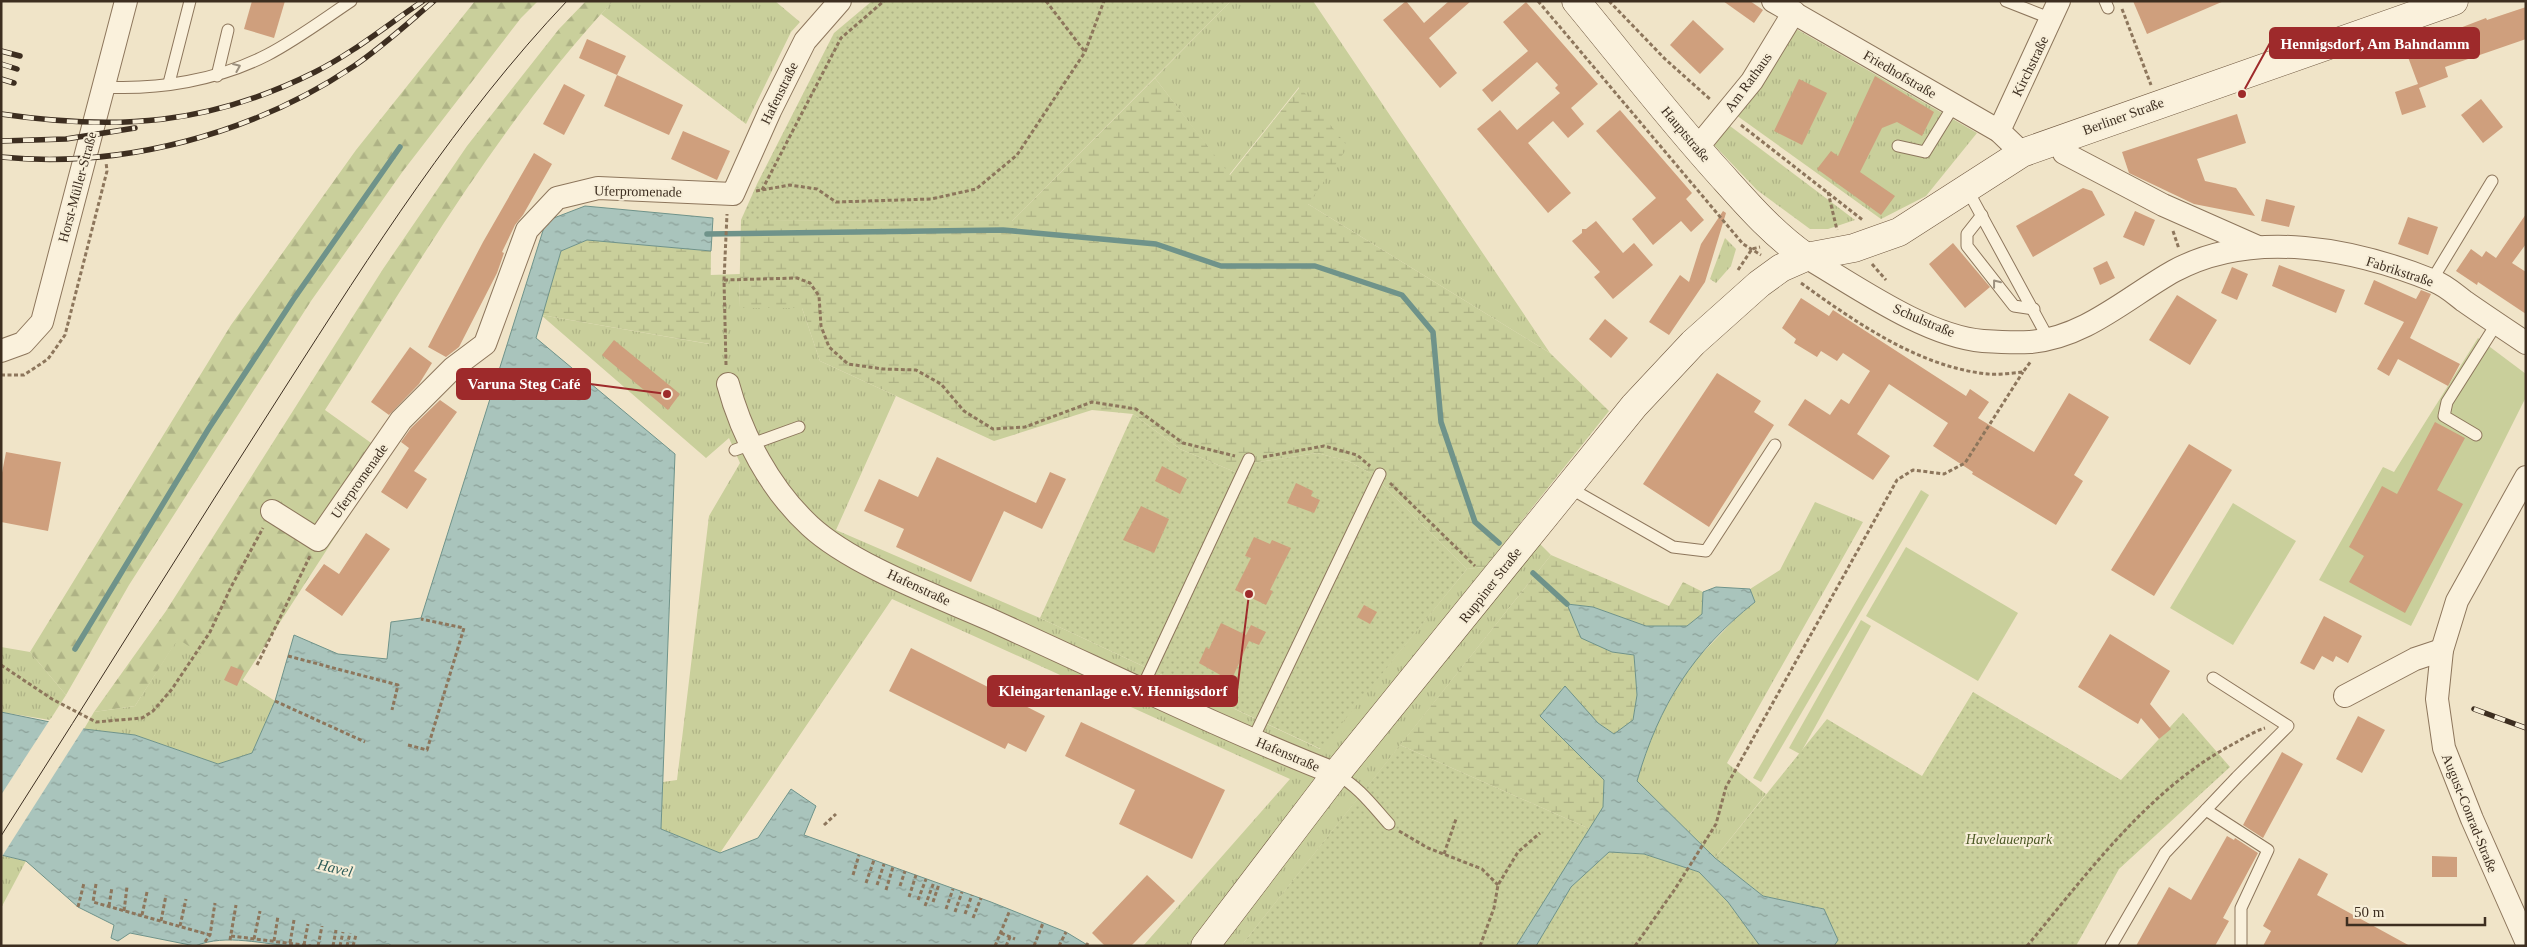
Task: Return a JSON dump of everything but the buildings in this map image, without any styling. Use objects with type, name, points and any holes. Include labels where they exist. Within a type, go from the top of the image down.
[{"type":"main road","name":"Hauptstraße","points":[[1576,1],[1697,148],[1785,243],[1806,257]]},
{"type":"main road","name":"Berliner Straße","points":[[1806,257],[1854,248],[1899,232],[1966,187],[2022,153],[2159,104],[2406,9],[2454,1]]},
{"type":"main road","name":"Ruppiner Straße","points":[[1205,946],[1336,774],[1634,406],[1694,342],[1759,284],[1781,268],[1806,257]]},
{"type":"street","name":"Horst-Müller-Straße","points":[[1,351],[23,343],[42,322],[126,1]]},
{"type":"street","name":"Hafenstraße","points":[[733,194],[770,111],[805,41],[840,1]]},
{"type":"street","name":"Friedhofstraße","points":[[1774,1],[1999,131],[2022,153]]},
{"type":"street","name":"Kirchstraße","points":[[1999,131],[2056,10]]},
{"type":"street","name":"Am Rathaus","points":[[1697,148],[1752,81],[1794,12]]},
{"type":"street","name":"Fabrikstraße","points":[[2064,153],[2163,205],[2258,247]]},
{"type":"street","name":"Uferpromenade","points":[[318,540],[402,420],[452,368],[485,344],[526,230],[557,198],[598,188],[733,194]]},
{"type":"street","name":"Fabrikstraße","points":[[2185,265],[2221,254],[2258,247],[2293,246],[2369,260],[2432,280],[2526,343]]},
{"type":"street","name":"Schulstraße","points":[[1806,257],[1888,305],[1948,333],[1981,341],[2031,342],[2090,323],[2185,265]]},
{"type":"street","name":"Hafenstraße","points":[[728,384],[743,447],[810,526],[840,548],[913,585],[1253,739],[1336,774]]},
{"type":"street","name":"August-Conrad-Straße","points":[[2526,477],[2520,503],[2457,601],[2442,650],[2437,699],[2444,748],[2472,819],[2526,941]]},
{"type":"street","points":[[272,511],[318,540]]},
{"type":"street","points":[[2345,696],[2415,659],[2442,650]]},
{"type":"lane","points":[[169,84],[190,1]]},
{"type":"lane","points":[[104,87],[122,88],[169,84],[217,76],[268,55],[351,1]]},
{"type":"lane","points":[[2006,1],[2056,10]]},
{"type":"lane","points":[[217,76],[228,30]]},
{"type":"lane","points":[[1898,146],[1924,152],[1954,105]]},
{"type":"lane","points":[[2432,280],[2492,181]]},
{"type":"lane","points":[[1966,187],[2034,309],[2048,338]]},
{"type":"lane","points":[[1982,215],[1968,234],[1967,246],[2014,306],[2034,309]]},
{"type":"lane","points":[[2476,435],[2444,416],[2447,402],[2497,323]]},
{"type":"lane","points":[[743,447],[798,427]]},
{"type":"lane","points":[[1568,487],[1673,547],[1706,551],[1775,445]]},
{"type":"lane","points":[[1142,688],[1249,459]]},
{"type":"lane","points":[[1253,739],[1380,474]]},
{"type":"lane","points":[[2111,946],[2165,853],[2288,726],[2213,678]]},
{"type":"lane","points":[[1336,774],[1350,782],[1371,800],[1389,824]]},
{"type":"lane","points":[[2206,810],[2268,850],[2241,908],[2241,944]]},
{"type":"path","points":[[762,190],[841,38],[884,1]]},
{"type":"path","points":[[1046,1],[1085,52]]},
{"type":"path","points":[[733,194],[790,184],[816,189],[836,202],[931,198],[976,189],[1018,155],[1085,52],[1104,1]]},
{"type":"path","points":[[1538,1],[1743,244]]},
{"type":"path","points":[[1609,1],[1665,59],[1726,113],[1869,225]]},
{"type":"path","points":[[2120,1],[2159,104]]},
{"type":"path","points":[[1828,192],[1838,233]]},
{"type":"path","points":[[2163,205],[2185,265]]},
{"type":"path","points":[[726,218],[724,348],[728,384]]},
{"type":"path","points":[[1872,264],[1889,284]]},
{"type":"path","points":[[724,280],[797,278],[810,283],[819,296],[820,326],[829,347],[848,364],[883,369],[916,370],[941,384],[964,411],[993,429],[1025,427],[1092,402],[1136,409],[1183,443],[1249,459],[1324,446],[1357,455],[1380,474],[1469,560],[1496,578]]},
{"type":"path","points":[[1802,284],[1835,306]]},
{"type":"path","points":[[1635,946],[1675,889],[1716,824],[1726,787],[1897,480],[1913,470],[1944,474],[1965,463],[2023,372]]},
{"type":"path","points":[[1,665],[52,699],[96,722],[142,718],[153,711],[172,689],[210,632],[231,586],[272,511]]},
{"type":"path","points":[[257,665],[318,540]]},
{"type":"path","points":[[408,745],[427,750],[464,628],[421,619]]},
{"type":"path","points":[[288,656],[398,685],[392,710]]},
{"type":"path","points":[[275,701],[365,742]]},
{"type":"path","points":[[2027,946],[2109,848],[2156,798],[2208,757],[2263,728],[2288,726]]},
{"type":"path","points":[[824,825],[836,814]]},
{"type":"path","points":[[1444,854],[1456,819]]},
{"type":"path","points":[[1389,824],[1408,838],[1482,869],[1498,885]]},
{"type":"path","points":[[1480,946],[1494,908],[1498,885],[1518,852],[1540,833]]},
{"type":"path","points":[[853,875],[859,855]]},
{"type":"path","points":[[866,884],[874,860]]},
{"type":"path","points":[[877,885],[884,864]]},
{"type":"path","points":[[886,890],[893,867]]},
{"type":"path","points":[[900,886],[905,872]]},
{"type":"path","points":[[909,897],[916,875]]},
{"type":"path","points":[[918,900],[926,879]]},
{"type":"path","points":[[925,906],[934,882]]},
{"type":"path","points":[[78,907],[84,883]]},
{"type":"path","points":[[96,884],[93,902],[210,935]]},
{"type":"path","points":[[933,902],[940,884]]},
{"type":"path","points":[[109,906],[112,887]]},
{"type":"path","points":[[124,910],[127,887]]},
{"type":"path","points":[[946,909],[953,889]]},
{"type":"path","points":[[142,916],[147,892]]},
{"type":"path","points":[[955,912],[962,892]]},
{"type":"path","points":[[161,921],[166,895]]},
{"type":"path","points":[[965,914],[972,895]]},
{"type":"path","points":[[973,918],[981,898]]},
{"type":"path","points":[[180,926],[186,899]]},
{"type":"path","points":[[206,942],[210,935],[215,903]]},
{"type":"path","points":[[236,906],[231,938],[254,938],[310,946]]},
{"type":"path","points":[[995,946],[1010,910]]},
{"type":"path","points":[[254,938],[260,911]]},
{"type":"path","points":[[274,941],[278,916]]},
{"type":"path","points":[[290,943],[294,920]]},
{"type":"path","points":[[1034,946],[1044,923]]},
{"type":"path","points":[[304,945],[308,924]]},
{"type":"path","points":[[318,946],[322,926]]},
{"type":"path","points":[[333,946],[336,930]]},
{"type":"path","points":[[340,946],[343,932]]},
{"type":"path","points":[[1059,946],[1066,932]]},
{"type":"path","points":[[347,946],[350,933]]},
{"type":"path","points":[[1000,933],[1015,939]]},
{"type":"path","points":[[354,946],[356,935]]},
{"type":"path","points":[[1006,946],[1010,937]]},
{"type":"green space","points":[[475,1],[538,1],[521,18],[403,171],[311,301],[129,585],[66,695],[30,652],[231,325],[356,150]]},
{"type":"green space","points":[[586,1],[613,1],[572,48],[496,147],[426,251],[325,410],[388,455],[242,681],[178,639],[135,706],[94,712],[166,611],[383,269],[467,146],[559,29]]},
{"type":"green space","points":[[613,1],[775,1],[800,22],[791,32],[746,124],[601,14]]},
{"type":"green space","points":[[872,1],[1231,1],[1012,221],[741,220],[757,184],[834,33]]},
{"type":"green space","points":[[1231,1],[1313,1],[1550,353],[1308,204],[1299,87],[1229,175],[1155,78]]},
{"type":"green space","points":[[1779,19],[1977,133],[1926,196],[1881,219],[1722,105]]},
{"type":"green space","points":[[1155,78],[1230,175],[1300,87],[1348,147],[1308,204],[1550,353],[1609,411],[1485,567],[1467,569],[1372,474],[1348,461],[1317,453],[1252,463],[1247,477],[1180,449],[1133,414],[1092,410],[994,441],[820,361],[802,308],[739,308],[741,220],[1012,221]]},
{"type":"green space","points":[[1726,123],[1855,220],[1828,229],[1810,229],[1757,190],[1713,144]]},
{"type":"green space","points":[[1725,238],[1736,249],[1731,266],[1716,283],[1710,279]]},
{"type":"green space","points":[[587,240],[711,251],[710,344],[541,315],[561,251]]},
{"type":"green space","points":[[740,274],[739,308],[802,308],[820,361],[896,396],[836,530],[1040,618],[1320,749],[1467,569],[1485,567],[1519,523],[1551,555],[1241,946],[1143,946],[1290,779],[892,599],[720,853],[661,829],[663,782],[677,780],[709,516],[740,463],[729,438],[706,458],[541,315],[709,344],[710,275]]},
{"type":"green space","points":[[2478,338],[2526,374],[2526,397],[2411,626],[2319,580],[2383,467],[2394,472]]},
{"type":"green space","points":[[1133,414],[1180,449],[1247,477],[1252,463],[1317,453],[1348,461],[1372,474],[1467,569],[1321,749],[1040,618]]},
{"type":"green space","points":[[1921,490],[1929,495],[1761,782],[1753,778]]},
{"type":"green space","points":[[1815,502],[1863,522],[1727,763],[1766,794],[1715,858],[1637,781],[1652,732],[1688,668],[1737,617],[1755,602],[1750,589],[1780,570]]},
{"type":"green space","points":[[2233,503],[2296,541],[2233,645],[2170,608]]},
{"type":"green space","points":[[1906,547],[2018,613],[1978,681],[1866,616]]},
{"type":"green space","points":[[1551,555],[1669,606],[1683,582],[1703,592],[1702,614],[1687,626],[1646,626],[1593,607],[1567,604],[1612,652],[1634,655],[1637,695],[1633,721],[1614,734],[1598,723],[1565,687],[1541,716],[1604,780],[1603,807],[1590,829],[1400,745]]},
{"type":"green space","points":[[1861,620],[1871,626],[1800,754],[1789,748]]},
{"type":"green space","points":[[178,638],[275,701],[252,753],[218,764],[135,735],[84,729],[94,712],[135,706]]},
{"type":"green space","points":[[1,647],[30,652],[66,695],[50,720],[1,712]]},
{"type":"green space","name":"Havelauenpark","points":[[1973,692],[2121,780],[2183,713],[2230,767],[2119,869],[2076,946],[1834,946],[1838,940],[1824,909],[1763,896],[1715,858],[1827,719],[1922,776]]},
{"type":"green space","points":[[1400,745],[1590,829],[1516,946],[1241,946]]},
{"type":"green space","points":[[1609,852],[1644,854],[1699,872],[1728,902],[1760,946],[1536,946],[1571,887]]},
{"type":"green space","points":[[3,856],[26,861],[1,908],[1,859]]},
{"type":"water","name":"Havel","points":[[585,206],[713,218],[711,251],[587,240],[561,251],[536,338],[675,454],[661,829],[720,853],[758,838],[791,789],[816,806],[804,835],[991,902],[1066,932],[1089,946],[392,946],[389,944],[296,946],[220,940],[195,946],[130,933],[118,941],[111,938],[114,925],[78,907],[26,861],[1,855],[1,712],[84,729],[135,735],[218,764],[252,753],[275,701],[294,635],[338,654],[387,659],[391,622],[421,618],[546,221]]},
{"type":"water","points":[[1716,587],[1750,589],[1755,602],[1714,640],[1681,681],[1656,728],[1637,781],[1715,858],[1763,896],[1824,909],[1838,940],[1834,946],[1760,946],[1728,902],[1699,872],[1644,854],[1609,852],[1571,887],[1536,946],[1516,946],[1603,807],[1604,780],[1540,716],[1565,686],[1598,723],[1614,734],[1633,720],[1637,695],[1634,655],[1612,652],[1581,638],[1567,604],[1593,607],[1646,626],[1687,626],[1702,614],[1703,592]]},
{"type":"pier","points":[[51,718],[85,726],[1,858],[1,795]]},
{"type":"waterway","points":[[75,649],[209,428],[293,300],[400,147]]},
{"type":"waterway","points":[[707,234],[1003,230],[1156,244],[1221,266],[1315,266],[1402,295],[1433,332],[1441,422],[1475,522],[1499,543]]},
{"type":"waterway","points":[[1533,573],[1567,604]]},
{"type":"tram line","points":[[1,836],[250,442],[384,236],[452,138],[527,45],[567,1]]},
{"type":"railway","points":[[1,114],[84,122],[123,122],[162,119],[200,113],[238,103],[276,90],[315,72],[356,48],[423,1]]},
{"type":"railway","points":[[1,157],[47,159],[93,157],[185,142],[230,128],[273,111],[315,90],[354,66],[385,43],[434,1]]},
{"type":"railway","points":[[1,51],[20,56]]},
{"type":"railway","points":[[1,64],[17,69]]},
{"type":"railway","points":[[1,79],[14,83]]},
{"type":"railway","points":[[1,141],[66,139],[135,128]]},
{"type":"railway","points":[[2474,709],[2526,728]]},
{"type":"place","name":"Hennigsdorf, Am Bahndamm","points":[[2242,94]]},
{"type":"place","name":"Varuna Steg Café","points":[[667,394]]},
{"type":"place","name":"Kleingartenanlage e.V. Hennigsdorf","points":[[1249,594]]}]
